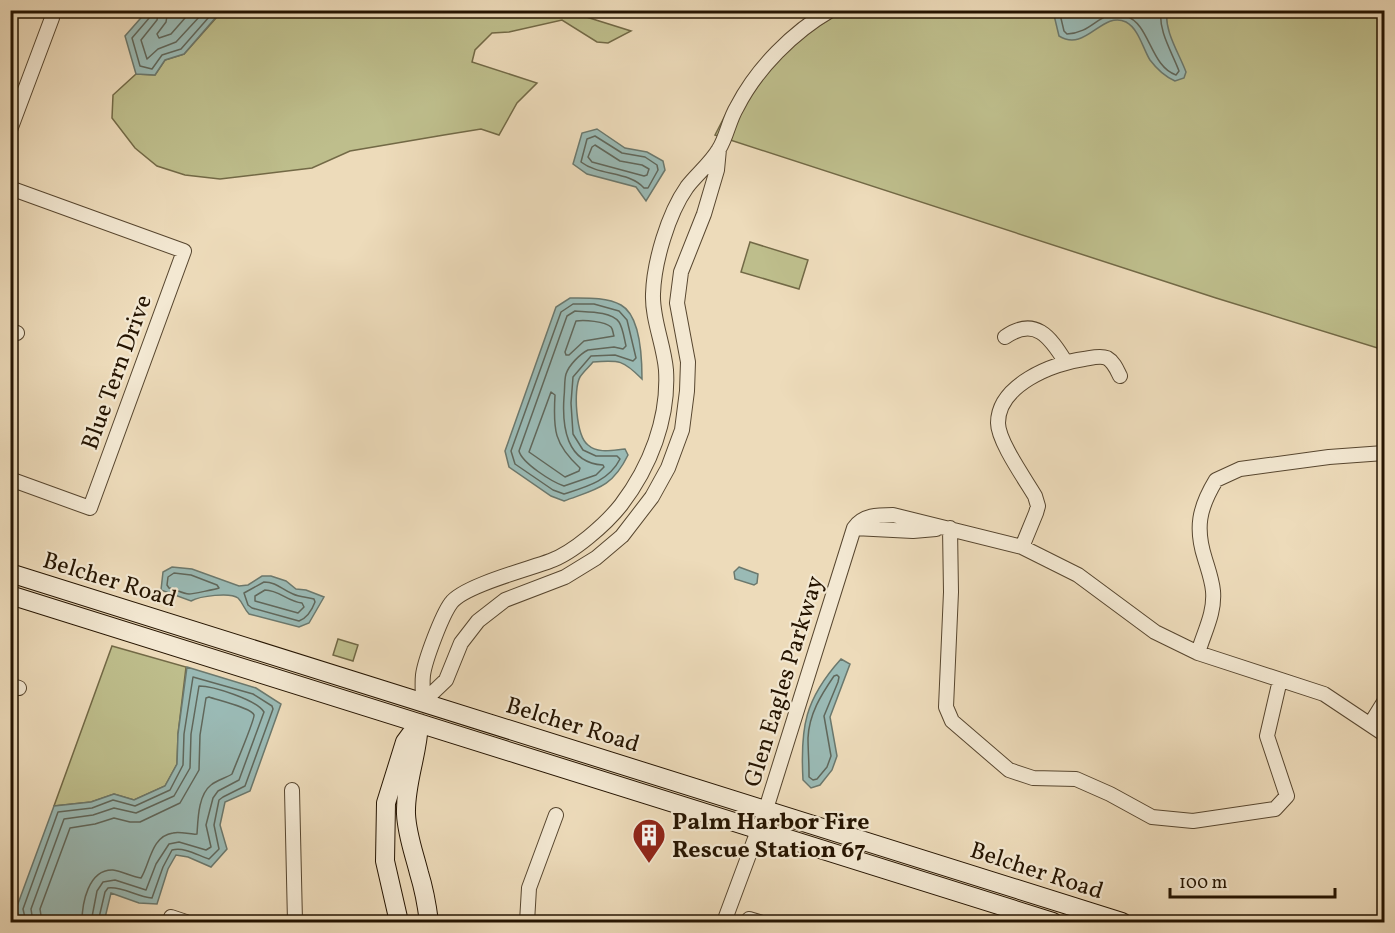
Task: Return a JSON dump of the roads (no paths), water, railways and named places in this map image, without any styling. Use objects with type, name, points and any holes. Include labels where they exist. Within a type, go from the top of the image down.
[{"type":"main road","name":"Belcher Road","points":[[10,573],[1122,922]]},
{"type":"main road","name":"Belcher Road","points":[[10,595],[1053,922]]},
{"type":"main road","points":[[334,696],[357,696],[400,710],[413,708],[423,702]]},
{"type":"main road","points":[[399,922],[385,861],[386,803],[405,742],[419,723],[430,720],[440,720],[484,732],[496,732],[507,728]]},
{"type":"main road","points":[[419,723],[418,745],[406,792],[406,816],[410,842],[426,896],[429,922]]},
{"type":"street","points":[[423,702],[423,674],[442,620],[452,602],[474,588],[560,557],[598,530],[620,506],[639,479],[655,445],[664,411],[666,370],[653,296],[657,264],[675,249],[704,214],[717,170],[719,149],[736,107],[778,50],[831,10]]},
{"type":"street","points":[[10,130],[52,18]]},
{"type":"street","points":[[423,702],[446,680],[461,643],[478,621],[505,600],[565,577],[596,558],[622,536],[651,497],[668,468],[682,430],[688,362],[677,303],[681,272],[668,225],[686,189],[719,149]]},
{"type":"street","name":"Blue Tern Drive","points":[[10,188],[184,251],[90,508],[10,479]]},
{"type":"street","points":[[679,203],[704,214]]},
{"type":"street","points":[[1005,337],[1019,329],[1036,330],[1049,338],[1065,361]]},
{"type":"street","points":[[1022,547],[1038,506],[1035,496],[1002,439],[998,425],[1000,409],[1010,394],[1033,376],[1065,361],[1107,358],[1120,376]]},
{"type":"street","points":[[1198,654],[1212,611],[1213,591],[1199,541],[1198,527],[1202,508],[1216,480],[1240,470],[1329,457],[1384,453]]},
{"type":"street","name":"Glen Eagles Parkway","points":[[724,922],[759,830],[857,525],[913,531],[950,528]]},
{"type":"street","points":[[1280,680],[1267,736],[1287,796],[1275,809],[1193,821],[1152,817],[1076,779],[1033,778],[1009,770],[952,721],[946,707],[951,592],[950,528],[1022,547],[1078,575],[1155,632],[1198,654],[1280,680],[1324,694],[1371,723],[1384,734]]},
{"type":"street","points":[[1371,723],[1384,702]]},
{"type":"street","points":[[292,790],[295,922]]},
{"type":"street","points":[[527,922],[529,888],[556,815]]},
{"type":"street","points":[[170,922],[171,917],[186,922]]},
{"type":"street","points":[[748,922],[749,919],[759,922]]},
{"type":"water","points":[[147,11],[213,11],[217,16],[184,54],[165,60],[155,75],[136,74],[125,36]]},
{"type":"water","points":[[1053,11],[1167,11],[1170,34],[1186,72],[1184,78],[1175,81],[1158,69],[1150,60],[1134,29],[1126,22],[1117,20],[1109,22],[1086,36],[1069,40],[1059,36]]},
{"type":"water","points":[[597,129],[625,148],[647,152],[663,161],[665,170],[646,201],[636,187],[587,174],[573,164],[582,133]]},
{"type":"water","points":[[570,298],[596,298],[621,305],[628,311],[639,339],[642,379],[625,365],[609,361],[593,362],[580,377],[577,412],[584,440],[596,450],[625,449],[628,455],[609,481],[594,490],[564,501],[551,496],[509,467],[505,451],[556,307]]},
{"type":"water","points":[[172,567],[192,569],[239,586],[248,585],[262,576],[271,576],[286,581],[296,589],[324,597],[309,623],[299,627],[249,614],[240,600],[234,596],[215,595],[191,601],[161,590],[163,572]]},
{"type":"water","points":[[739,567],[758,574],[757,583],[754,585],[735,579],[734,572]]},
{"type":"water","points":[[841,659],[850,664],[830,717],[837,756],[832,770],[820,785],[811,788],[803,780],[803,744],[807,715],[819,687]]},
{"type":"water","points":[[187,667],[256,688],[281,704],[250,791],[225,802],[220,825],[227,849],[211,867],[188,857],[176,855],[168,869],[157,904],[139,903],[111,893],[104,922],[21,922],[16,909],[54,806],[91,802],[114,794],[134,800],[165,786],[177,764],[178,734]]},
{"type":"water","points":[[1312,917],[1317,922],[1278,922],[1284,919]]},
{"type":"place","name":"Palm Harbor Fire Rescue Station 67","points":[[649,864]]}]
